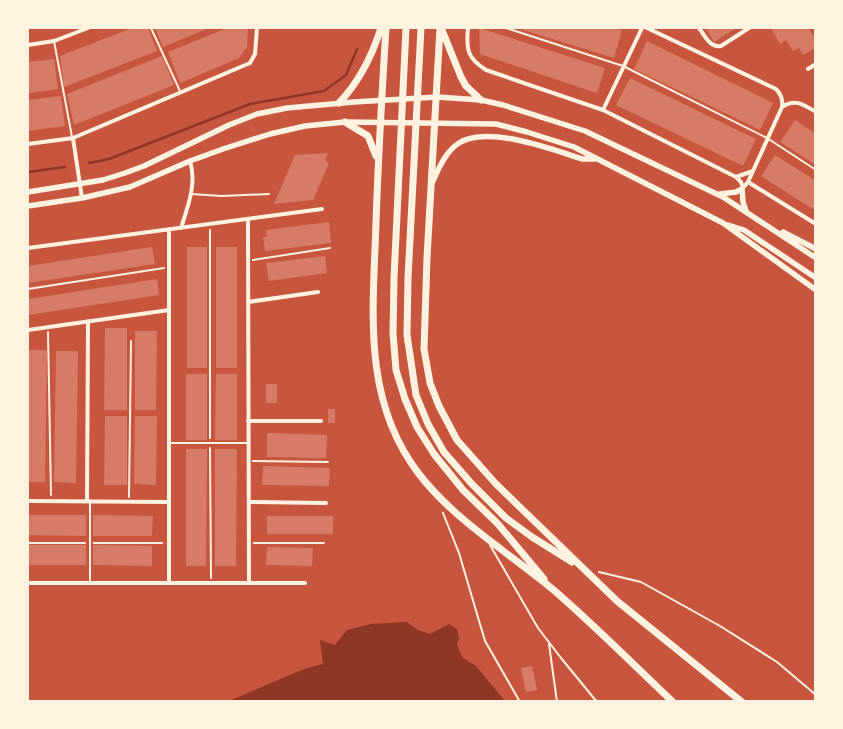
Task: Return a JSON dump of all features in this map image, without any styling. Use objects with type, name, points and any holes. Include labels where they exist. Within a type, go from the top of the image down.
[{"type":"highway","points":[[339,103],[352,90],[360,78],[381,28]]},
{"type":"highway","points":[[386,28],[378,161],[372,329],[374,358],[381,394],[393,431],[419,474],[436,493],[556,592],[673,702]]},
{"type":"highway","points":[[406,28],[394,278],[393,333],[396,370],[405,399],[417,426],[434,454],[463,490],[498,524],[556,592]]},
{"type":"highway","points":[[421,28],[408,278],[407,336],[416,395],[428,424],[444,452],[471,483],[506,518],[532,537],[582,568]]},
{"type":"highway","points":[[441,28],[427,258],[424,349],[430,383],[447,423],[471,458],[582,568],[617,601],[742,702]]},
{"type":"highway","points":[[441,28],[461,77],[466,86],[481,100]]},
{"type":"highway","points":[[346,122],[368,136],[378,161]]},
{"type":"main road","points":[[28,192],[103,180],[144,166],[257,114],[287,108],[381,100],[437,97],[481,100],[585,131],[718,194],[816,258]]},
{"type":"main road","points":[[28,206],[82,198],[130,187],[190,161],[270,134],[305,126],[346,122],[496,124],[527,132],[597,158],[723,223],[816,290]]},
{"type":"main road","points":[[433,181],[458,143],[471,138],[486,136],[504,137],[582,159],[597,158]]},
{"type":"main road","points":[[718,194],[736,192],[742,188],[746,211]]},
{"type":"main road","points":[[755,217],[816,249]]},
{"type":"main road","points":[[723,223],[744,230],[816,278]]},
{"type":"street","points":[[28,45],[54,41],[88,28]]},
{"type":"street","points":[[28,144],[73,138],[250,63],[255,54],[257,28]]},
{"type":"street","points":[[468,28],[467,50],[476,64],[486,70],[603,110],[736,177],[741,182],[742,188]]},
{"type":"street","points":[[603,110],[642,28]]},
{"type":"street","points":[[647,28],[776,89],[781,96],[782,106],[748,182],[742,188]]},
{"type":"street","points":[[699,28],[712,45],[716,47],[721,46],[749,28]]},
{"type":"street","points":[[808,69],[816,64]]},
{"type":"street","points":[[782,106],[799,102],[816,112]]},
{"type":"street","points":[[73,138],[82,198]]},
{"type":"street","points":[[181,228],[191,194],[192,168],[190,161]]},
{"type":"street","points":[[736,177],[753,171]]},
{"type":"street","points":[[748,182],[816,224]]},
{"type":"street","points":[[28,248],[322,209]]},
{"type":"street","points":[[248,219],[249,583]]},
{"type":"street","points":[[169,230],[169,583]]},
{"type":"street","points":[[248,302],[318,292]]},
{"type":"street","points":[[28,330],[169,310]]},
{"type":"street","points":[[88,321],[89,501]]},
{"type":"street","points":[[248,421],[321,421]]},
{"type":"street","points":[[28,500],[169,502]]},
{"type":"street","points":[[249,502],[326,503]]},
{"type":"street","points":[[28,583],[305,583]]},
{"type":"lane","points":[[151,28],[180,93]]},
{"type":"lane","points":[[506,28],[623,66],[767,138],[816,170]]},
{"type":"lane","points":[[54,41],[73,138]]},
{"type":"lane","points":[[191,194],[222,196],[269,194]]},
{"type":"lane","points":[[169,443],[249,442]]},
{"type":"lane","points":[[89,501],[90,583]]},
{"type":"lane","points":[[485,535],[504,571],[549,643],[598,702]]},
{"type":"lane","points":[[549,643],[557,702]]},
{"type":"path","points":[[210,224],[211,583]]},
{"type":"path","points":[[248,261],[330,248]]},
{"type":"path","points":[[28,289],[169,268]]},
{"type":"path","points":[[48,327],[51,501]]},
{"type":"path","points":[[129,502],[132,341]]},
{"type":"path","points":[[249,461],[328,462]]},
{"type":"path","points":[[442,511],[459,553],[486,641],[520,702]]},
{"type":"path","points":[[28,543],[169,543]]},
{"type":"path","points":[[249,543],[324,543]]},
{"type":"path","points":[[599,572],[641,582],[720,626],[777,662],[816,695]]},
{"type":"shaded area","points":[[407,622],[418,630],[430,634],[449,624],[457,629],[459,639],[457,645],[462,657],[476,666],[505,701],[229,701],[304,669],[323,664],[320,640],[335,645],[347,630],[371,624]]},
{"type":"building","points":[[132,28],[148,28],[157,51],[64,87],[60,56]]},
{"type":"building","points":[[155,28],[209,28],[163,47]]},
{"type":"building","points":[[227,28],[248,28],[247,47],[239,58],[180,83],[168,52]]},
{"type":"building","points":[[479,28],[605,68],[597,93],[480,54]]},
{"type":"building","points":[[517,28],[613,28],[622,30],[614,58]]},
{"type":"building","points":[[711,28],[736,28],[714,42],[707,30]]},
{"type":"building","points":[[771,28],[808,28],[816,40],[816,48],[803,55],[799,48],[793,51],[786,40],[780,44]]},
{"type":"building","points":[[647,41],[773,103],[760,130],[634,69]]},
{"type":"building","points":[[162,56],[174,85],[74,125],[67,94]]},
{"type":"building","points":[[54,59],[58,89],[28,93],[28,62]]},
{"type":"building","points":[[630,78],[756,139],[743,166],[616,105]]},
{"type":"building","points":[[61,96],[65,126],[28,131],[28,100]]},
{"type":"building","points":[[795,120],[816,134],[816,165],[780,142]]},
{"type":"building","points":[[328,153],[325,161],[329,163],[313,200],[274,204],[295,155]]},
{"type":"building","points":[[775,155],[816,181],[816,211],[761,176]]},
{"type":"building","points":[[329,222],[331,243],[265,251],[263,237],[267,237],[266,230]]},
{"type":"building","points":[[152,247],[155,264],[28,283],[28,266]]},
{"type":"building","points":[[187,247],[207,247],[207,368],[187,368]]},
{"type":"building","points":[[216,247],[237,247],[237,368],[216,368]]},
{"type":"building","points":[[325,256],[327,273],[269,281],[266,263]]},
{"type":"building","points":[[157,279],[159,295],[28,315],[28,299]]},
{"type":"building","points":[[105,328],[127,328],[127,410],[104,410]]},
{"type":"building","points":[[135,331],[157,331],[156,410],[135,410]]},
{"type":"building","points":[[28,350],[47,350],[45,482],[28,482]]},
{"type":"building","points":[[56,351],[78,351],[76,483],[54,482]]},
{"type":"building","points":[[186,374],[207,374],[207,440],[186,440]]},
{"type":"building","points":[[216,374],[237,374],[237,440],[215,440]]},
{"type":"building","points":[[266,384],[277,384],[277,403],[266,403]]},
{"type":"building","points":[[328,409],[335,409],[335,423],[328,423]]},
{"type":"building","points":[[105,416],[127,416],[127,485],[104,485]]},
{"type":"building","points":[[135,416],[157,416],[156,485],[134,484]]},
{"type":"building","points":[[267,433],[327,435],[326,458],[267,457]]},
{"type":"building","points":[[186,449],[207,449],[206,566],[186,566]]},
{"type":"building","points":[[215,449],[237,449],[236,566],[215,566]]},
{"type":"building","points":[[263,466],[330,468],[329,486],[262,485]]},
{"type":"building","points":[[28,515],[86,515],[86,536],[28,535]]},
{"type":"building","points":[[93,515],[153,516],[152,536],[93,536]]},
{"type":"building","points":[[267,516],[333,516],[333,534],[267,534]]},
{"type":"building","points":[[28,545],[86,545],[86,565],[28,565]]},
{"type":"building","points":[[93,545],[152,546],[152,566],[93,565]]},
{"type":"building","points":[[267,547],[313,548],[312,566],[266,565]]},
{"type":"building","points":[[532,666],[537,690],[526,692],[521,668]]},
{"type":"waterway","points":[[89,163],[109,159],[250,104],[324,91],[346,75],[357,49]]},
{"type":"waterway","points":[[28,172],[65,167]]}]
